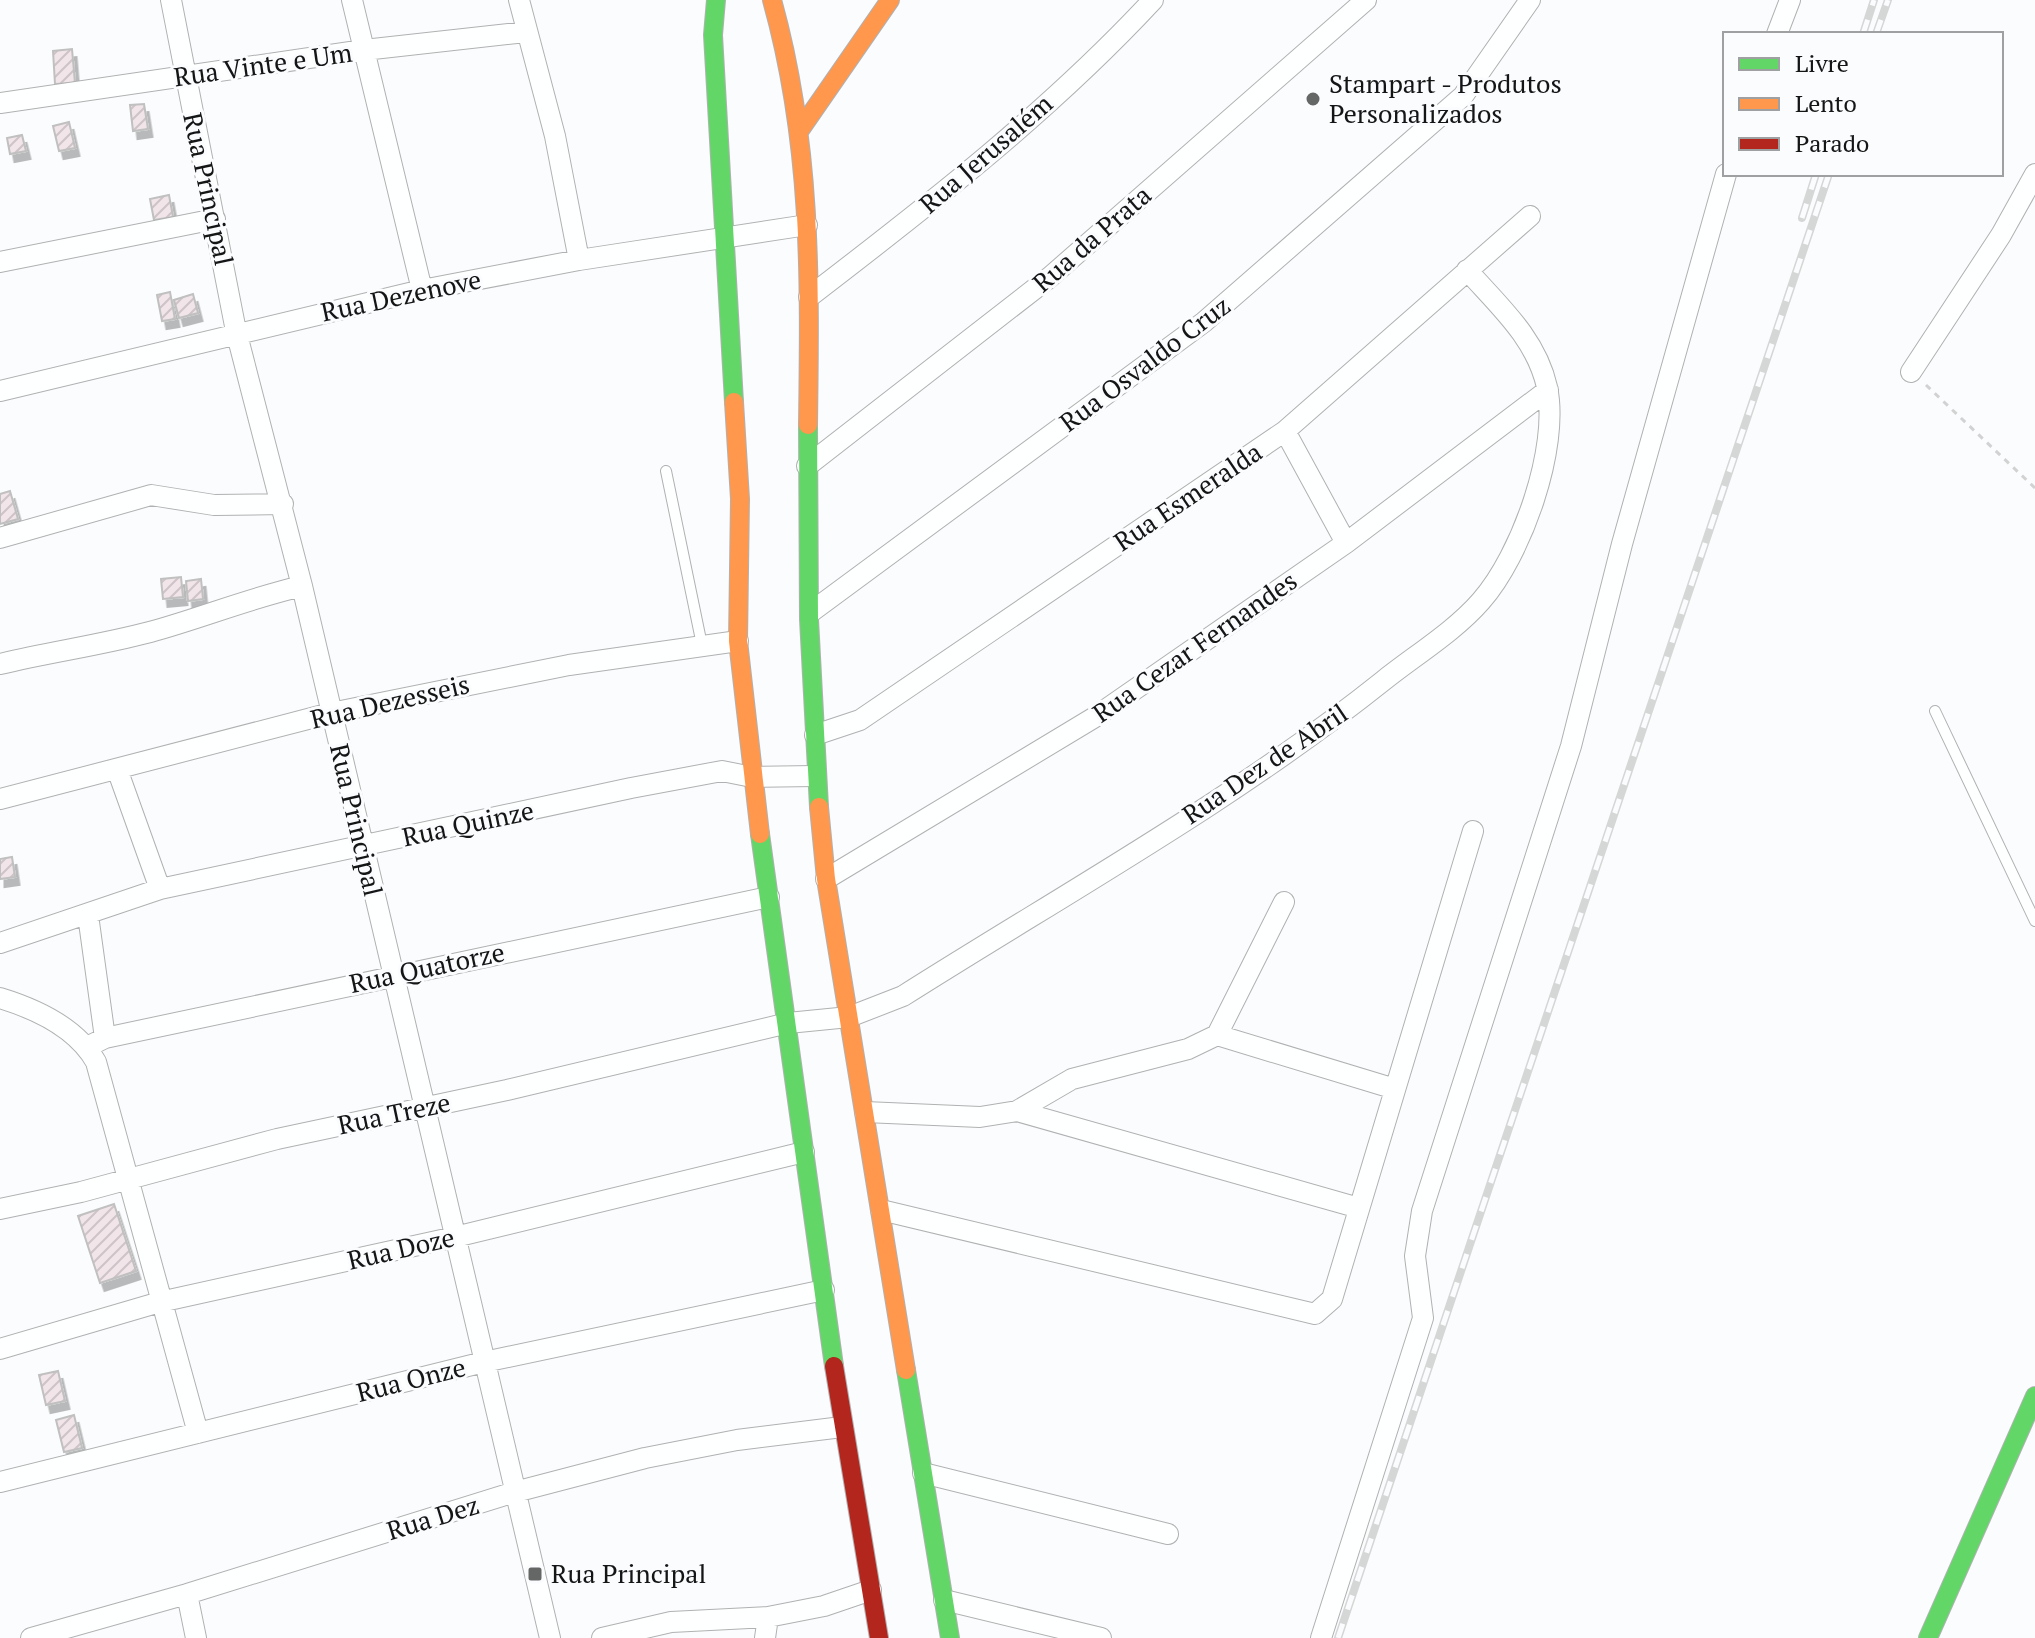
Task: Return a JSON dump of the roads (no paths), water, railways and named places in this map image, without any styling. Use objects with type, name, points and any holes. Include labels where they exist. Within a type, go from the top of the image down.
[{"type":"main road","points":[[716,0],[713,35],[740,499],[738,641],[752,777],[842,1427],[879,1638]]},
{"type":"main road","points":[[772,0],[791,64],[800,130],[807,225],[807,466],[815,776],[826,879],[950,1638]]},
{"type":"main road","points":[[800,130],[890,0]]},
{"type":"main road","points":[[1928,1638],[2035,1396]]},
{"type":"street","name":"Rua Principal","points":[[171,0],[183,76],[236,331],[283,504],[550,1638]]},
{"type":"street","points":[[352,0],[422,290]]},
{"type":"street","points":[[519,0],[555,136],[579,260]]},
{"type":"street","name":"Rua Jerusalém","points":[[809,297],[943,192],[1105,52],[1153,0]]},
{"type":"street","name":"Rua da Prata","points":[[807,466],[1050,277],[1366,0]]},
{"type":"street","name":"Rua Osvaldo Cruz","points":[[811,612],[1204,322],[1463,96],[1530,0]]},
{"type":"street","points":[[1778,32],[1790,0]]},
{"type":"street","name":"Rua Vinte e Um","points":[[0,103],[364,50],[526,32]]},
{"type":"street","points":[[1911,372],[2001,235],[2035,174]]},
{"type":"street","points":[[1321,1638],[1423,1318],[1415,1256],[1422,1211],[1571,746],[1622,544],[1725,176]]},
{"type":"street","name":"Rua Esmeralda","points":[[815,735],[860,720],[1285,431],[1530,216]]},
{"type":"street","points":[[0,262],[215,219]]},
{"type":"street","name":"Rua Dezenove","points":[[0,391],[236,331],[422,290],[579,260],[807,225]]},
{"type":"street","name":"Rua Dez de Abril","points":[[788,1023],[849,1017],[903,996],[1308,740],[1479,604],[1509,565],[1523,532],[1546,451],[1548,390],[1532,344],[1467,270]]},
{"type":"street","name":"Rua Cezar Fernandes","points":[[826,879],[1095,717],[1346,543],[1548,390]]},
{"type":"street","points":[[1285,431],[1346,543]]},
{"type":"street","points":[[0,538],[142,496],[165,495],[250,507],[283,504]]},
{"type":"street","points":[[0,664],[71,647],[121,640],[241,600],[302,586]]},
{"type":"street","name":"Rua Dezesseis","points":[[0,799],[331,713],[569,665],[738,641]]},
{"type":"street","points":[[117,769],[160,889]]},
{"type":"street","name":"Rua Quinze","points":[[0,943],[160,889],[685,777],[730,771],[752,777],[815,776]]},
{"type":"street","points":[[881,1210],[1315,1314],[1332,1299],[1473,831]]},
{"type":"street","name":"Rua Quatorze","points":[[96,1042],[393,975],[769,897]]},
{"type":"street","points":[[865,1112],[980,1117],[1017,1111],[1072,1079],[1188,1049],[1217,1035],[1284,902]]},
{"type":"street","points":[[88,915],[96,1042],[103,1081],[160,1302],[198,1433]]},
{"type":"street","points":[[0,998],[96,1042]]},
{"type":"street","name":"Rua Treze","points":[[0,1209],[129,1179],[277,1139],[425,1108],[788,1023]]},
{"type":"street","points":[[1217,1035],[1395,1089]]},
{"type":"street","points":[[1017,1111],[1359,1208]]},
{"type":"street","name":"Rua Doze","points":[[0,1349],[160,1302],[455,1237],[804,1152]]},
{"type":"street","name":"Rua Onze","points":[[0,1482],[484,1362],[824,1290]]},
{"type":"street","name":"Rua Dez","points":[[31,1638],[187,1594],[515,1492],[688,1447],[842,1427]]},
{"type":"street","points":[[923,1473],[1168,1534]]},
{"type":"street","points":[[602,1638],[671,1622],[768,1617],[824,1606],[871,1590]]},
{"type":"street","points":[[187,1594],[196,1638]]},
{"type":"street","points":[[944,1600],[1101,1638]]},
{"type":"street","points":[[765,1638],[768,1617]]},
{"type":"lane","points":[[666,471],[702,645]]},
{"type":"lane","points":[[1935,711],[2035,921]]},
{"type":"railway","points":[[1864,32],[1874,0]]},
{"type":"railway","points":[[1877,32],[1888,0]]},
{"type":"railway","points":[[1802,218],[1815,176]]},
{"type":"railway","points":[[1338,1638],[1828,176]]},
{"type":"place","name":"Stampart - Produtos Personalizados","points":[[1313,99]]},
{"type":"place","name":"Rua Principal","points":[[535,1574]]}]
